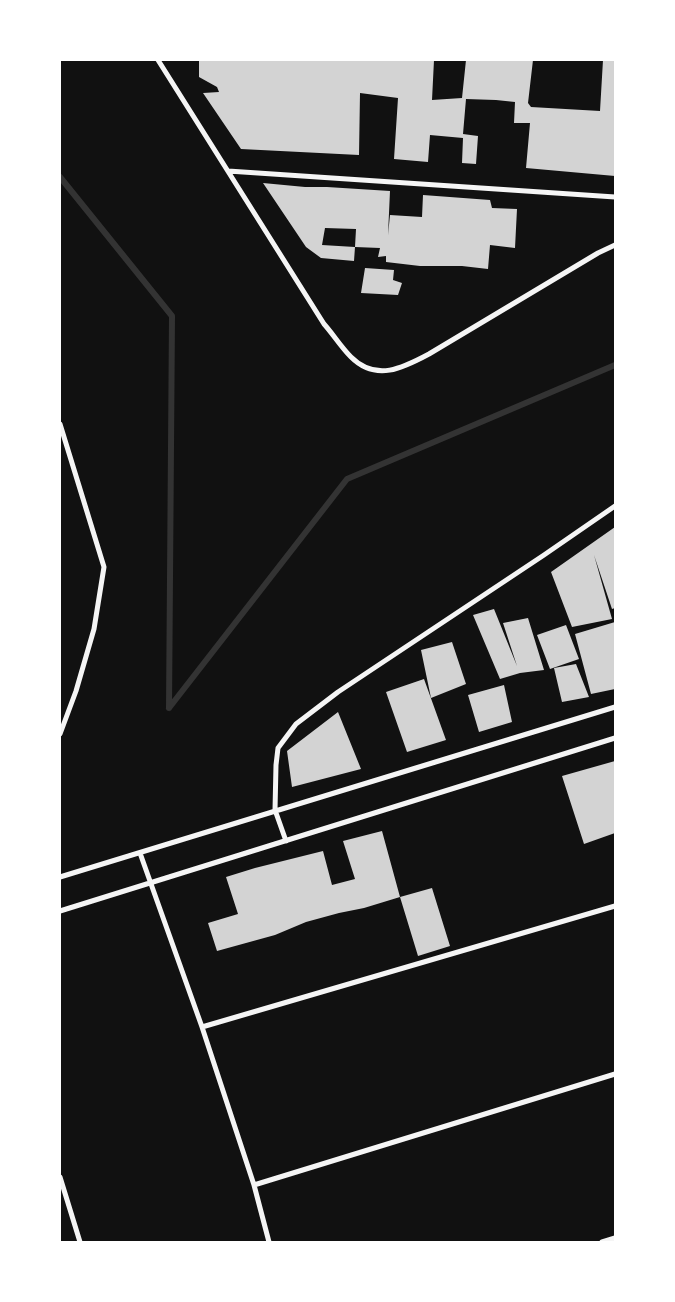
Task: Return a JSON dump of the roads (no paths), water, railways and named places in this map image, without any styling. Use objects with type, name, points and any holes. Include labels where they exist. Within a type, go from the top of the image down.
[{"type":"street","points":[[158,60],[324,324],[351,357],[366,369],[383,371],[403,368],[598,253],[615,245]]},
{"type":"street","points":[[228,171],[615,197]]},
{"type":"street","points":[[60,424],[104,567],[94,629],[76,691],[60,734]]},
{"type":"street","points":[[286,841],[276,810],[278,748],[296,724],[338,692],[544,556],[615,506]]},
{"type":"street","points":[[60,878],[615,707]]},
{"type":"street","points":[[60,911],[615,738]]},
{"type":"street","points":[[140,853],[202,1027],[254,1185],[270,1242]]},
{"type":"street","points":[[202,1027],[615,906]]},
{"type":"street","points":[[254,1185],[615,1074]]},
{"type":"street","points":[[60,1176],[80,1242]]},
{"type":"street","points":[[602,1242],[615,1238]]},
{"type":"waterway","points":[[60,177],[172,316],[169,708]]},
{"type":"waterway","points":[[169,708],[347,479],[615,365]]}]
